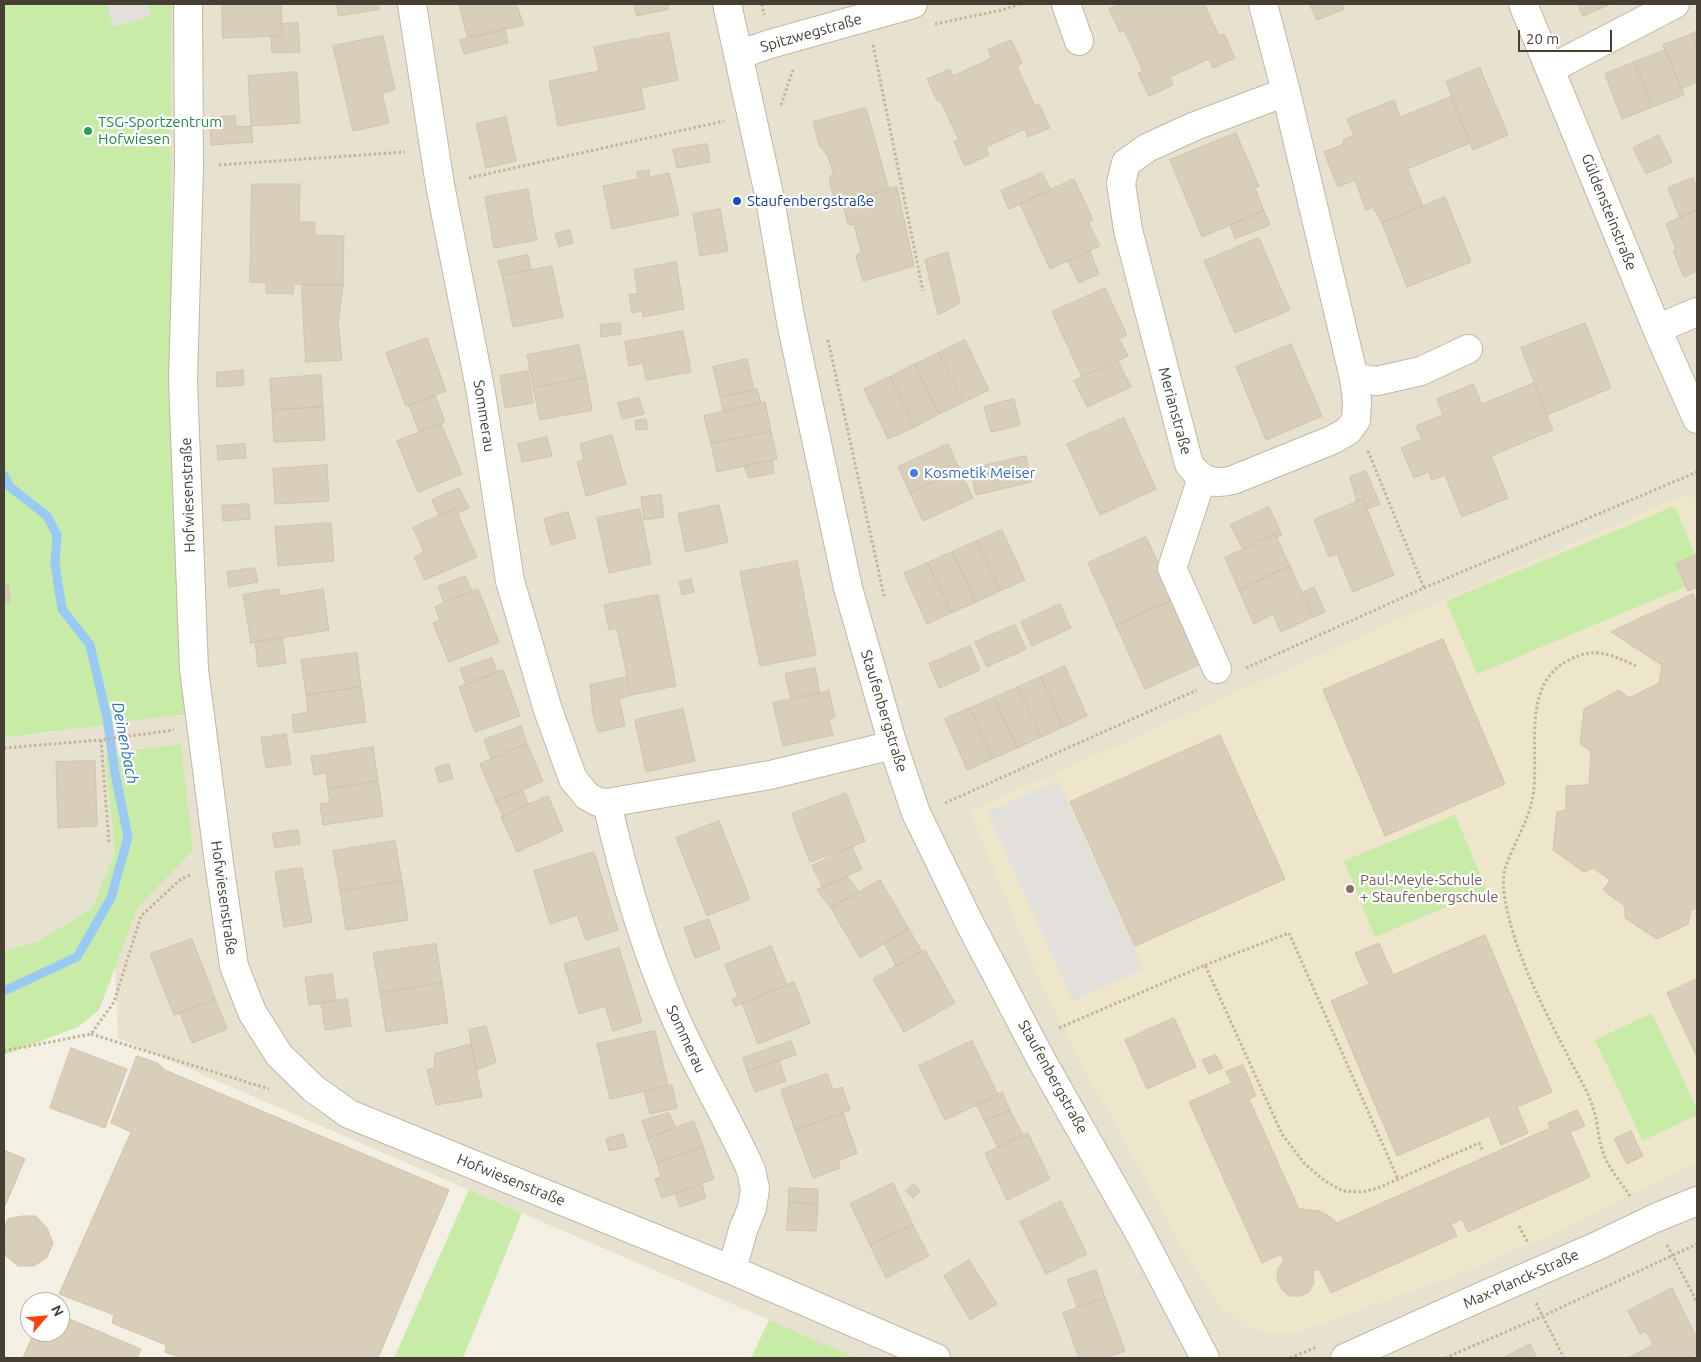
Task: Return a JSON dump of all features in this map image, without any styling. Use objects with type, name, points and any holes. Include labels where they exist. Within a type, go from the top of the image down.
[{"type":"street","name":"Hofwiesenstraße","points":[[188,4],[189,167],[183,381],[194,669],[234,966],[252,1012],[280,1055],[314,1088],[349,1114],[732,1270],[936,1358]]},
{"type":"street","name":"Sommerau","points":[[412,4],[440,185],[481,393],[510,581],[548,710],[573,779],[587,796],[598,802],[607,803],[617,846],[643,936],[676,1019],[750,1170],[755,1189],[752,1208],[743,1230],[732,1270]]},
{"type":"street","name":"Staufenbergstraße","points":[[727,4],[770,199],[791,322],[848,588],[893,745],[916,813],[970,924],[1140,1234],[1205,1358]]},
{"type":"street","name":"Spitzwegstraße","points":[[738,56],[770,44],[913,4]]},
{"type":"street","points":[[1066,4],[1080,41]]},
{"type":"street","points":[[1230,669],[1172,568],[1202,478],[1218,484],[1233,480],[1332,440],[1348,431],[1356,420],[1357,401],[1354,378],[1286,92],[1263,4]]},
{"type":"street","name":"Güldensteinstraße","points":[[1523,4],[1657,329],[1697,419]]},
{"type":"street","points":[[1550,69],[1675,4]]},
{"type":"street","name":"Merianstraße","points":[[1202,478],[1189,464],[1184,448],[1128,230],[1120,183],[1126,163],[1147,148],[1195,126],[1286,92]]},
{"type":"street","points":[[1657,329],[1697,312]]},
{"type":"street","points":[[1354,378],[1377,381],[1421,371],[1468,349]]},
{"type":"street","points":[[607,803],[770,775],[893,745]]},
{"type":"street","name":"Max-Planck-Straße","points":[[1345,1358],[1697,1201]]},
{"type":"path","points":[[872,38],[923,292]]},
{"type":"path","points":[[780,96],[783,114]]},
{"type":"path","points":[[440,185],[751,114]]},
{"type":"path","points":[[189,167],[435,150]]},
{"type":"path","points":[[827,334],[885,601]]},
{"type":"path","points":[[1356,420],[1424,588]]},
{"type":"path","points":[[1230,669],[1697,472]]},
{"type":"path","points":[[1636,666],[1610,654],[1592,652],[1578,655],[1561,664],[1550,674],[1542,688],[1534,725],[1533,794],[1530,810],[1504,870],[1504,890],[1508,914],[1531,981],[1570,1061],[1586,1089],[1595,1112],[1603,1152],[1613,1171],[1673,1256],[1697,1302]]},
{"type":"path","points":[[948,812],[944,803],[1198,690]]},
{"type":"path","points":[[4,748],[101,740],[163,732]]},
{"type":"path","points":[[101,740],[109,843]]},
{"type":"path","points":[[91,1034],[114,1002],[141,916],[181,879],[219,863]]},
{"type":"path","points":[[1032,1040],[1205,966],[1289,933],[1398,1179]]},
{"type":"path","points":[[1205,966],[1282,1134],[1304,1163],[1325,1181],[1343,1191],[1362,1192],[1378,1188],[1479,1143],[1483,1151]]},
{"type":"path","points":[[4,1051],[91,1034],[275,1091]]},
{"type":"path","points":[[1445,1358],[1543,1316],[1697,1244]]},
{"type":"path","points":[[1524,1278],[1564,1358]]},
{"type":"shaded area","points":[[107,4],[148,4],[151,16],[113,27]]},
{"type":"shaded area","points":[[171,4],[1697,4],[1697,1358],[857,1358],[118,1038],[115,968],[138,907],[193,851],[106,754],[115,852],[92,908],[39,941],[4,951],[4,738],[57,732],[171,259]]},
{"type":"shaded area","name":"Paul-Meyle-Schule + Staufenbergschule","points":[[1681,496],[1693,497],[1697,505],[1697,1161],[1557,1232],[1467,1271],[1302,1331],[1276,1334],[1245,1327],[1219,1306],[1185,1252],[1071,1044],[1034,966],[970,811]]},
{"type":"shaded area","points":[[1058,780],[1144,969],[1073,1001],[987,812]]},
{"type":"green space","points":[[4,4],[171,4],[171,259],[185,714],[4,738]]},
{"type":"green space","points":[[1675,506],[1697,560],[1697,582],[1477,674],[1446,601]]},
{"type":"green space","points":[[181,744],[193,851],[138,907],[99,1010],[78,1027],[4,1055],[4,951],[39,941],[92,908],[115,852],[105,754]]},
{"type":"green space","points":[[1455,815],[1487,890],[1375,937],[1344,861]]},
{"type":"green space","points":[[1652,1013],[1697,1109],[1697,1115],[1643,1141],[1595,1040]]},
{"type":"green space","points":[[469,1190],[522,1213],[463,1358],[394,1358]]},
{"type":"green space","points":[[769,1320],[857,1358],[751,1358]]},
{"type":"building","points":[[222,4],[281,4],[282,36],[223,38]]},
{"type":"building","points":[[337,4],[379,4],[380,9],[339,16]]},
{"type":"building","points":[[459,4],[516,4],[524,25],[468,38]]},
{"type":"building","points":[[634,4],[668,4],[669,9],[637,16]]},
{"type":"building","points":[[1121,4],[1204,4],[1219,36],[1224,34],[1235,58],[1213,68],[1209,59],[1170,77],[1173,85],[1149,96],[1138,73],[1143,71],[1124,30],[1120,32],[1109,9]]},
{"type":"building","points":[[1310,4],[1345,4],[1343,5],[1344,9],[1317,20]]},
{"type":"building","points":[[1578,4],[1611,4],[1583,16]]},
{"type":"building","points":[[298,23],[300,52],[272,53],[271,37],[282,36],[281,24]]},
{"type":"building","points":[[505,29],[508,43],[464,54],[460,40]]},
{"type":"building","points":[[1697,31],[1697,47],[1692,34]]},
{"type":"building","points":[[669,33],[678,80],[641,88],[645,109],[558,126],[549,81],[599,71],[594,47]]},
{"type":"building","points":[[1692,34],[1697,47],[1697,82],[1681,89],[1663,45]]},
{"type":"building","points":[[383,36],[395,90],[382,93],[389,123],[353,131],[333,46]]},
{"type":"building","points":[[1011,40],[1022,63],[1017,66],[1035,106],[1039,104],[1050,128],[1028,137],[1025,129],[986,147],[989,155],[965,166],[954,142],[959,140],[940,100],[937,101],[927,79],[950,69],[953,76],[992,58],[988,50]]},
{"type":"building","points":[[1666,50],[1684,95],[1652,107],[1635,62]]},
{"type":"building","points":[[1635,62],[1652,107],[1622,119],[1605,74]]},
{"type":"building","points":[[1480,68],[1508,135],[1473,150],[1446,82]]},
{"type":"building","points":[[297,72],[300,123],[251,126],[248,76]]},
{"type":"building","points":[[1451,97],[1470,143],[1407,169],[1423,206],[1382,223],[1373,207],[1366,210],[1355,180],[1338,187],[1324,152],[1344,144],[1343,140],[1354,135],[1347,119],[1394,100],[1400,117]]},
{"type":"building","points":[[866,108],[889,190],[836,204],[829,180],[833,172],[828,156],[819,145],[813,122]]},
{"type":"building","points":[[235,116],[236,127],[251,126],[253,142],[211,145],[210,118]]},
{"type":"building","points":[[506,117],[516,161],[486,168],[476,124]]},
{"type":"building","points":[[1236,133],[1259,186],[1255,188],[1264,211],[1202,237],[1170,160]]},
{"type":"building","points":[[1659,135],[1672,162],[1646,174],[1633,148]]},
{"type":"building","points":[[707,144],[710,162],[677,168],[673,150]]},
{"type":"building","points":[[649,170],[650,177],[669,173],[679,215],[612,229],[603,186],[638,179],[637,172]]},
{"type":"building","points":[[1042,173],[1051,190],[1009,209],[1001,191]]},
{"type":"building","points":[[1693,178],[1697,189],[1697,210],[1680,218],[1668,188]]},
{"type":"building","points":[[1074,179],[1093,220],[1088,222],[1100,246],[1050,269],[1020,204]]},
{"type":"building","points":[[252,184],[300,184],[299,222],[315,222],[315,235],[344,236],[343,285],[294,284],[293,294],[266,293],[266,283],[250,282]]},
{"type":"building","points":[[897,187],[914,266],[863,281],[856,256],[861,251],[854,225],[848,224],[842,202]]},
{"type":"building","points":[[528,189],[537,240],[494,248],[485,197]]},
{"type":"building","points":[[1445,197],[1471,262],[1407,287],[1382,223]]},
{"type":"building","points":[[720,209],[728,251],[700,256],[693,214]]},
{"type":"building","points":[[1697,210],[1697,271],[1684,277],[1673,251],[1676,249],[1666,224]]},
{"type":"building","points":[[1264,211],[1270,225],[1235,239],[1230,225]]},
{"type":"building","points":[[570,230],[573,243],[559,247],[555,234]]},
{"type":"building","points":[[1259,238],[1290,310],[1235,333],[1204,261]]},
{"type":"building","points":[[1090,251],[1099,274],[1079,283],[1068,261]]},
{"type":"building","points":[[948,252],[960,303],[938,315],[925,260]]},
{"type":"building","points":[[528,255],[531,270],[502,276],[498,261]]},
{"type":"building","points":[[676,262],[684,309],[643,317],[642,311],[632,313],[629,295],[638,293],[634,270]]},
{"type":"building","points":[[552,266],[563,317],[513,327],[502,276]]},
{"type":"building","points":[[302,285],[343,285],[338,322],[342,360],[306,362]]},
{"type":"building","points":[[1105,288],[1127,335],[1119,339],[1128,356],[1082,377],[1052,312]]},
{"type":"building","points":[[620,323],[621,334],[601,337],[600,325]]},
{"type":"building","points":[[1585,323],[1611,388],[1547,415],[1521,348]]},
{"type":"building","points":[[683,331],[691,372],[646,380],[643,363],[629,366],[625,342]]},
{"type":"building","points":[[427,338],[446,391],[406,406],[386,353]]},
{"type":"building","points":[[965,340],[989,390],[964,402],[939,353]]},
{"type":"building","points":[[1291,344],[1322,416],[1266,440],[1236,367]]},
{"type":"building","points":[[579,345],[586,377],[533,388],[527,355]]},
{"type":"building","points":[[939,353],[964,402],[939,414],[915,364]]},
{"type":"building","points":[[747,359],[754,390],[720,397],[713,367]]},
{"type":"building","points":[[1118,361],[1131,387],[1087,407],[1074,381]]},
{"type":"building","points":[[915,364],[939,414],[915,427],[890,377]]},
{"type":"building","points":[[243,370],[244,385],[217,387],[216,373]]},
{"type":"building","points":[[528,371],[533,403],[505,408],[500,376]]},
{"type":"building","points":[[321,375],[323,407],[272,410],[270,379]]},
{"type":"building","points":[[586,377],[592,410],[540,420],[533,388]]},
{"type":"building","points":[[890,377],[915,427],[888,439],[864,389]]},
{"type":"building","points":[[1534,383],[1553,430],[1491,456],[1508,498],[1462,517],[1445,475],[1432,480],[1429,472],[1414,478],[1401,448],[1422,439],[1416,426],[1443,415],[1437,399],[1473,384],[1482,404]]},
{"type":"building","points":[[757,389],[761,403],[723,412],[720,397]]},
{"type":"building","points":[[435,395],[445,422],[419,432],[409,405]]},
{"type":"building","points":[[639,398],[644,414],[622,419],[618,403]]},
{"type":"building","points":[[1014,399],[1020,425],[991,432],[984,407]]},
{"type":"building","points":[[765,402],[771,431],[711,444],[704,416]]},
{"type":"building","points":[[323,407],[325,440],[274,442],[272,410]]},
{"type":"building","points":[[1124,418],[1156,489],[1100,515],[1067,444]]},
{"type":"building","points":[[646,419],[648,429],[636,430],[635,421]]},
{"type":"building","points":[[441,424],[462,474],[418,492],[397,441]]},
{"type":"building","points":[[771,431],[777,459],[717,472],[711,444]]},
{"type":"building","points":[[612,435],[626,484],[586,496],[577,462],[584,460],[580,444]]},
{"type":"building","points":[[547,437],[552,456],[522,462],[518,444]]},
{"type":"building","points":[[245,444],[246,458],[218,460],[217,446]]},
{"type":"building","points":[[948,444],[960,470],[910,493],[898,467]]},
{"type":"building","points":[[1026,456],[1031,482],[976,495],[970,469]]},
{"type":"building","points":[[772,460],[774,473],[749,478],[744,466]]},
{"type":"building","points":[[327,465],[329,501],[275,504],[273,469]]},
{"type":"building","points":[[960,470],[973,498],[923,521],[910,493]]},
{"type":"building","points":[[1366,471],[1380,504],[1367,509],[1363,499],[1357,502],[1350,477]]},
{"type":"building","points":[[459,488],[469,508],[457,513],[455,508],[439,516],[432,500]]},
{"type":"building","points":[[661,495],[664,517],[644,520],[641,497]]},
{"type":"building","points":[[1363,499],[1394,575],[1353,592],[1337,554],[1329,557],[1314,520]]},
{"type":"building","points":[[249,504],[250,519],[223,521],[222,506]]},
{"type":"building","points":[[719,505],[728,542],[686,552],[678,514]]},
{"type":"building","points":[[1269,507],[1282,535],[1277,537],[1275,534],[1243,549],[1230,525]]},
{"type":"building","points":[[455,508],[477,557],[425,580],[414,557],[424,552],[413,528]]},
{"type":"building","points":[[640,509],[651,564],[609,573],[597,518]]},
{"type":"building","points":[[568,512],[576,538],[551,545],[544,519]]},
{"type":"building","points":[[331,523],[334,561],[278,566],[275,527]]},
{"type":"building","points":[[1002,530],[1025,580],[1000,591],[977,541]]},
{"type":"building","points":[[1275,534],[1290,566],[1239,590],[1225,558]]},
{"type":"building","points":[[1146,537],[1175,599],[1116,625],[1088,563]]},
{"type":"building","points":[[977,541],[1000,591],[976,602],[952,552]]},
{"type":"building","points":[[952,552],[976,602],[951,613],[928,563]]},
{"type":"building","points":[[1697,555],[1697,587],[1688,591],[1676,564]]},
{"type":"building","points":[[797,561],[816,655],[760,666],[740,572]]},
{"type":"building","points":[[928,563],[951,613],[927,624],[904,573]]},
{"type":"building","points":[[1290,566],[1313,617],[1281,632],[1273,614],[1254,624],[1239,590]]},
{"type":"building","points":[[255,568],[258,582],[229,587],[227,572]]},
{"type":"building","points":[[465,576],[472,591],[444,603],[438,587]]},
{"type":"building","points":[[691,579],[694,592],[682,595],[679,582]]},
{"type":"building","points":[[8,585],[10,602],[4,603],[4,586]]},
{"type":"building","points":[[1314,587],[1325,612],[1313,617],[1302,593]]},
{"type":"building","points":[[279,589],[280,596],[323,589],[329,630],[251,643],[243,595]]},
{"type":"building","points":[[478,589],[499,642],[449,662],[433,623],[440,620],[435,607]]},
{"type":"building","points":[[1693,594],[1697,604],[1697,728],[1695,731],[1697,737],[1697,908],[1691,910],[1688,924],[1657,939],[1625,918],[1625,906],[1603,890],[1610,880],[1593,868],[1584,872],[1553,850],[1557,812],[1566,810],[1566,786],[1589,785],[1591,751],[1580,744],[1584,709],[1619,690],[1629,698],[1659,683],[1662,665],[1611,632]]},
{"type":"building","points":[[658,595],[676,686],[631,695],[617,628],[609,630],[604,605]]},
{"type":"building","points":[[1175,599],[1203,663],[1145,689],[1116,625]]},
{"type":"building","points":[[1060,604],[1071,628],[1032,646],[1021,622]]},
{"type":"building","points":[[1015,625],[1026,649],[987,667],[975,642]]},
{"type":"building","points":[[282,638],[286,663],[258,667],[255,642]]},
{"type":"building","points":[[1443,639],[1505,784],[1385,836],[1323,690]]},
{"type":"building","points":[[970,646],[980,670],[939,688],[929,664]]},
{"type":"building","points":[[357,653],[361,687],[306,695],[301,660]]},
{"type":"building","points":[[492,658],[497,673],[466,684],[460,669]]},
{"type":"building","points":[[1065,666],[1087,716],[1063,727],[1041,677]]},
{"type":"building","points":[[815,668],[820,693],[791,699],[785,674]]},
{"type":"building","points":[[503,670],[520,716],[475,732],[459,687]]},
{"type":"building","points":[[627,677],[631,695],[619,699],[625,726],[598,732],[593,715],[590,685]]},
{"type":"building","points":[[1041,677],[1063,727],[1041,737],[1018,687]]},
{"type":"building","points":[[361,687],[366,722],[294,733],[292,715],[308,712],[306,695]]},
{"type":"building","points":[[1018,687],[1041,737],[1017,748],[994,698]]},
{"type":"building","points":[[829,691],[835,717],[829,719],[833,735],[783,746],[773,703]]},
{"type":"building","points":[[994,698],[1017,748],[992,759],[970,708]]},
{"type":"building","points":[[970,708],[992,759],[967,770],[945,719]]},
{"type":"building","points":[[683,709],[695,761],[646,772],[635,720]]},
{"type":"building","points":[[521,726],[527,744],[491,759],[484,740]]},
{"type":"building","points":[[286,734],[291,764],[266,768],[261,738]]},
{"type":"building","points":[[1220,735],[1285,879],[1135,946],[1070,802]]},
{"type":"building","points":[[527,744],[543,781],[496,802],[480,764]]},
{"type":"building","points":[[373,747],[378,781],[328,789],[326,773],[314,775],[311,757]]},
{"type":"building","points":[[95,761],[97,826],[58,828],[56,762]]},
{"type":"building","points":[[449,764],[453,779],[439,782],[435,768]]},
{"type":"building","points":[[378,781],[383,816],[323,825],[320,804],[330,803],[328,789]]},
{"type":"building","points":[[522,790],[529,805],[503,817],[496,802]]},
{"type":"building","points":[[846,793],[865,841],[810,862],[792,814]]},
{"type":"building","points":[[548,796],[563,831],[517,852],[501,817]]},
{"type":"building","points":[[719,821],[750,899],[707,916],[676,838]]},
{"type":"building","points":[[298,830],[300,844],[275,848],[272,834]]},
{"type":"building","points":[[395,841],[402,881],[340,891],[333,851]]},
{"type":"building","points":[[852,847],[862,869],[823,888],[812,866]]},
{"type":"building","points":[[594,852],[618,930],[586,940],[577,915],[550,924],[534,871]]},
{"type":"building","points":[[302,868],[312,922],[284,927],[275,872]]},
{"type":"building","points":[[847,876],[859,892],[831,908],[817,890]]},
{"type":"building","points":[[880,880],[909,929],[860,958],[831,908]]},
{"type":"building","points":[[402,881],[408,920],[346,930],[340,891]]},
{"type":"building","points":[[709,919],[720,949],[695,958],[684,928]]},
{"type":"building","points":[[909,929],[922,952],[896,966],[884,943]]},
{"type":"building","points":[[1485,935],[1552,1092],[1517,1107],[1528,1133],[1501,1145],[1489,1116],[1397,1156],[1331,1001],[1369,984],[1355,953],[1379,943],[1393,975]]},
{"type":"building","points":[[192,939],[215,999],[174,1015],[150,954]]},
{"type":"building","points":[[436,944],[442,983],[380,993],[373,953]]},
{"type":"building","points":[[771,946],[787,985],[735,1006],[732,1000],[738,997],[725,965]]},
{"type":"building","points":[[619,948],[642,1022],[613,1031],[605,1006],[579,1014],[564,964]]},
{"type":"building","points":[[925,950],[955,1003],[904,1032],[873,979]]},
{"type":"building","points":[[332,974],[336,1001],[309,1005],[305,978]]},
{"type":"building","points":[[1697,979],[1697,1057],[1667,993]]},
{"type":"building","points":[[794,982],[810,1023],[758,1044],[742,1003]]},
{"type":"building","points":[[442,983],[448,1023],[386,1032],[380,993]]},
{"type":"building","points":[[215,999],[227,1029],[192,1043],[180,1013]]},
{"type":"building","points":[[347,999],[351,1026],[325,1030],[321,1003]]},
{"type":"building","points":[[1174,1018],[1196,1067],[1147,1089],[1125,1040]]},
{"type":"building","points":[[486,1026],[496,1062],[476,1070],[469,1030]]},
{"type":"building","points":[[655,1031],[668,1086],[610,1099],[597,1044]]},
{"type":"building","points":[[791,1041],[796,1055],[747,1071],[743,1058]]},
{"type":"building","points":[[972,1041],[998,1095],[945,1120],[919,1066]]},
{"type":"building","points":[[471,1044],[482,1097],[436,1105],[427,1070],[434,1068],[435,1054]]},
{"type":"building","points":[[71,1048],[127,1069],[105,1128],[50,1108]]},
{"type":"building","points":[[1216,1055],[1223,1068],[1209,1074],[1202,1060]]},
{"type":"building","points":[[137,1056],[158,1063],[165,1070],[449,1190],[378,1358],[181,1358],[165,1352],[166,1345],[112,1323],[114,1315],[70,1298],[70,1292],[60,1292],[131,1132],[111,1123]]},
{"type":"building","points":[[779,1060],[786,1081],[755,1092],[747,1071]]},
{"type":"building","points":[[1243,1065],[1256,1096],[1249,1099],[1299,1209],[1319,1211],[1337,1223],[1550,1128],[1548,1123],[1577,1110],[1585,1126],[1570,1132],[1590,1177],[1468,1232],[1462,1219],[1451,1224],[1457,1236],[1331,1293],[1319,1269],[1313,1271],[1314,1283],[1309,1292],[1300,1296],[1289,1296],[1282,1290],[1277,1280],[1278,1269],[1284,1261],[1281,1254],[1262,1263],[1189,1102],[1232,1083],[1226,1072]]},
{"type":"building","points":[[827,1074],[833,1090],[842,1087],[850,1110],[795,1130],[781,1090]]},
{"type":"building","points":[[672,1085],[677,1108],[650,1114],[644,1092]]},
{"type":"building","points":[[1002,1092],[1010,1110],[985,1122],[977,1105]]},
{"type":"building","points":[[1010,1110],[1023,1135],[998,1148],[985,1122]]},
{"type":"building","points":[[669,1113],[676,1128],[648,1138],[642,1121]]},
{"type":"building","points":[[843,1113],[857,1153],[838,1161],[840,1168],[813,1178],[795,1130]]},
{"type":"building","points":[[694,1121],[703,1147],[657,1163],[648,1138]]},
{"type":"building","points":[[1631,1131],[1643,1156],[1627,1164],[1614,1139]]},
{"type":"building","points":[[1028,1133],[1050,1179],[1007,1200],[985,1154]]},
{"type":"building","points":[[623,1134],[627,1147],[609,1151],[606,1139]]},
{"type":"building","points":[[703,1147],[714,1179],[662,1198],[655,1179],[661,1177],[657,1163]]},
{"type":"building","points":[[4,1150],[25,1159],[4,1208]]},
{"type":"building","points":[[893,1183],[913,1225],[870,1245],[850,1204]]},
{"type":"building","points":[[702,1184],[706,1198],[680,1207],[675,1194]]},
{"type":"building","points":[[914,1184],[920,1191],[913,1198],[906,1191]]},
{"type":"building","points":[[789,1188],[818,1189],[818,1204],[789,1202]]},
{"type":"building","points":[[1061,1201],[1087,1254],[1046,1274],[1020,1222]]},
{"type":"building","points":[[789,1202],[818,1204],[816,1231],[787,1230]]},
{"type":"building","points":[[36,1216],[47,1228],[53,1243],[47,1257],[34,1266],[18,1266],[6,1256],[4,1250],[4,1228],[8,1219]]},
{"type":"building","points":[[913,1225],[929,1256],[886,1278],[870,1245]]},
{"type":"building","points":[[969,1260],[997,1304],[970,1320],[944,1276]]},
{"type":"building","points":[[1096,1270],[1105,1298],[1077,1307],[1067,1280]]},
{"type":"building","points":[[1672,1288],[1697,1339],[1697,1354],[1689,1358],[1628,1358],[1653,1345],[1646,1331],[1640,1334],[1628,1311]]},
{"type":"building","points":[[1105,1298],[1125,1351],[1106,1358],[1079,1358],[1063,1313]]},
{"type":"building","points":[[70,1319],[141,1349],[137,1358],[23,1358],[30,1342],[70,1342]]},
{"type":"building","points":[[1530,1344],[1537,1358],[1503,1358]]},
{"type":"waterway","name":"Deinenbach","points":[[4,475],[10,487],[47,516],[57,535],[55,564],[62,609],[90,645],[107,718],[115,773],[128,837],[111,898],[77,957],[4,991]]},
{"type":"place","name":"TSG-Sportzentrum Hofwiesen","points":[[88,131]]},
{"type":"place","name":"Staufenbergstraße","points":[[737,201]]},
{"type":"place","name":"Kosmetik Meiser","points":[[914,473]]},
{"type":"place","name":"Paul-Meyle-Schule + Staufenbergschule","points":[[1350,889]]}]
